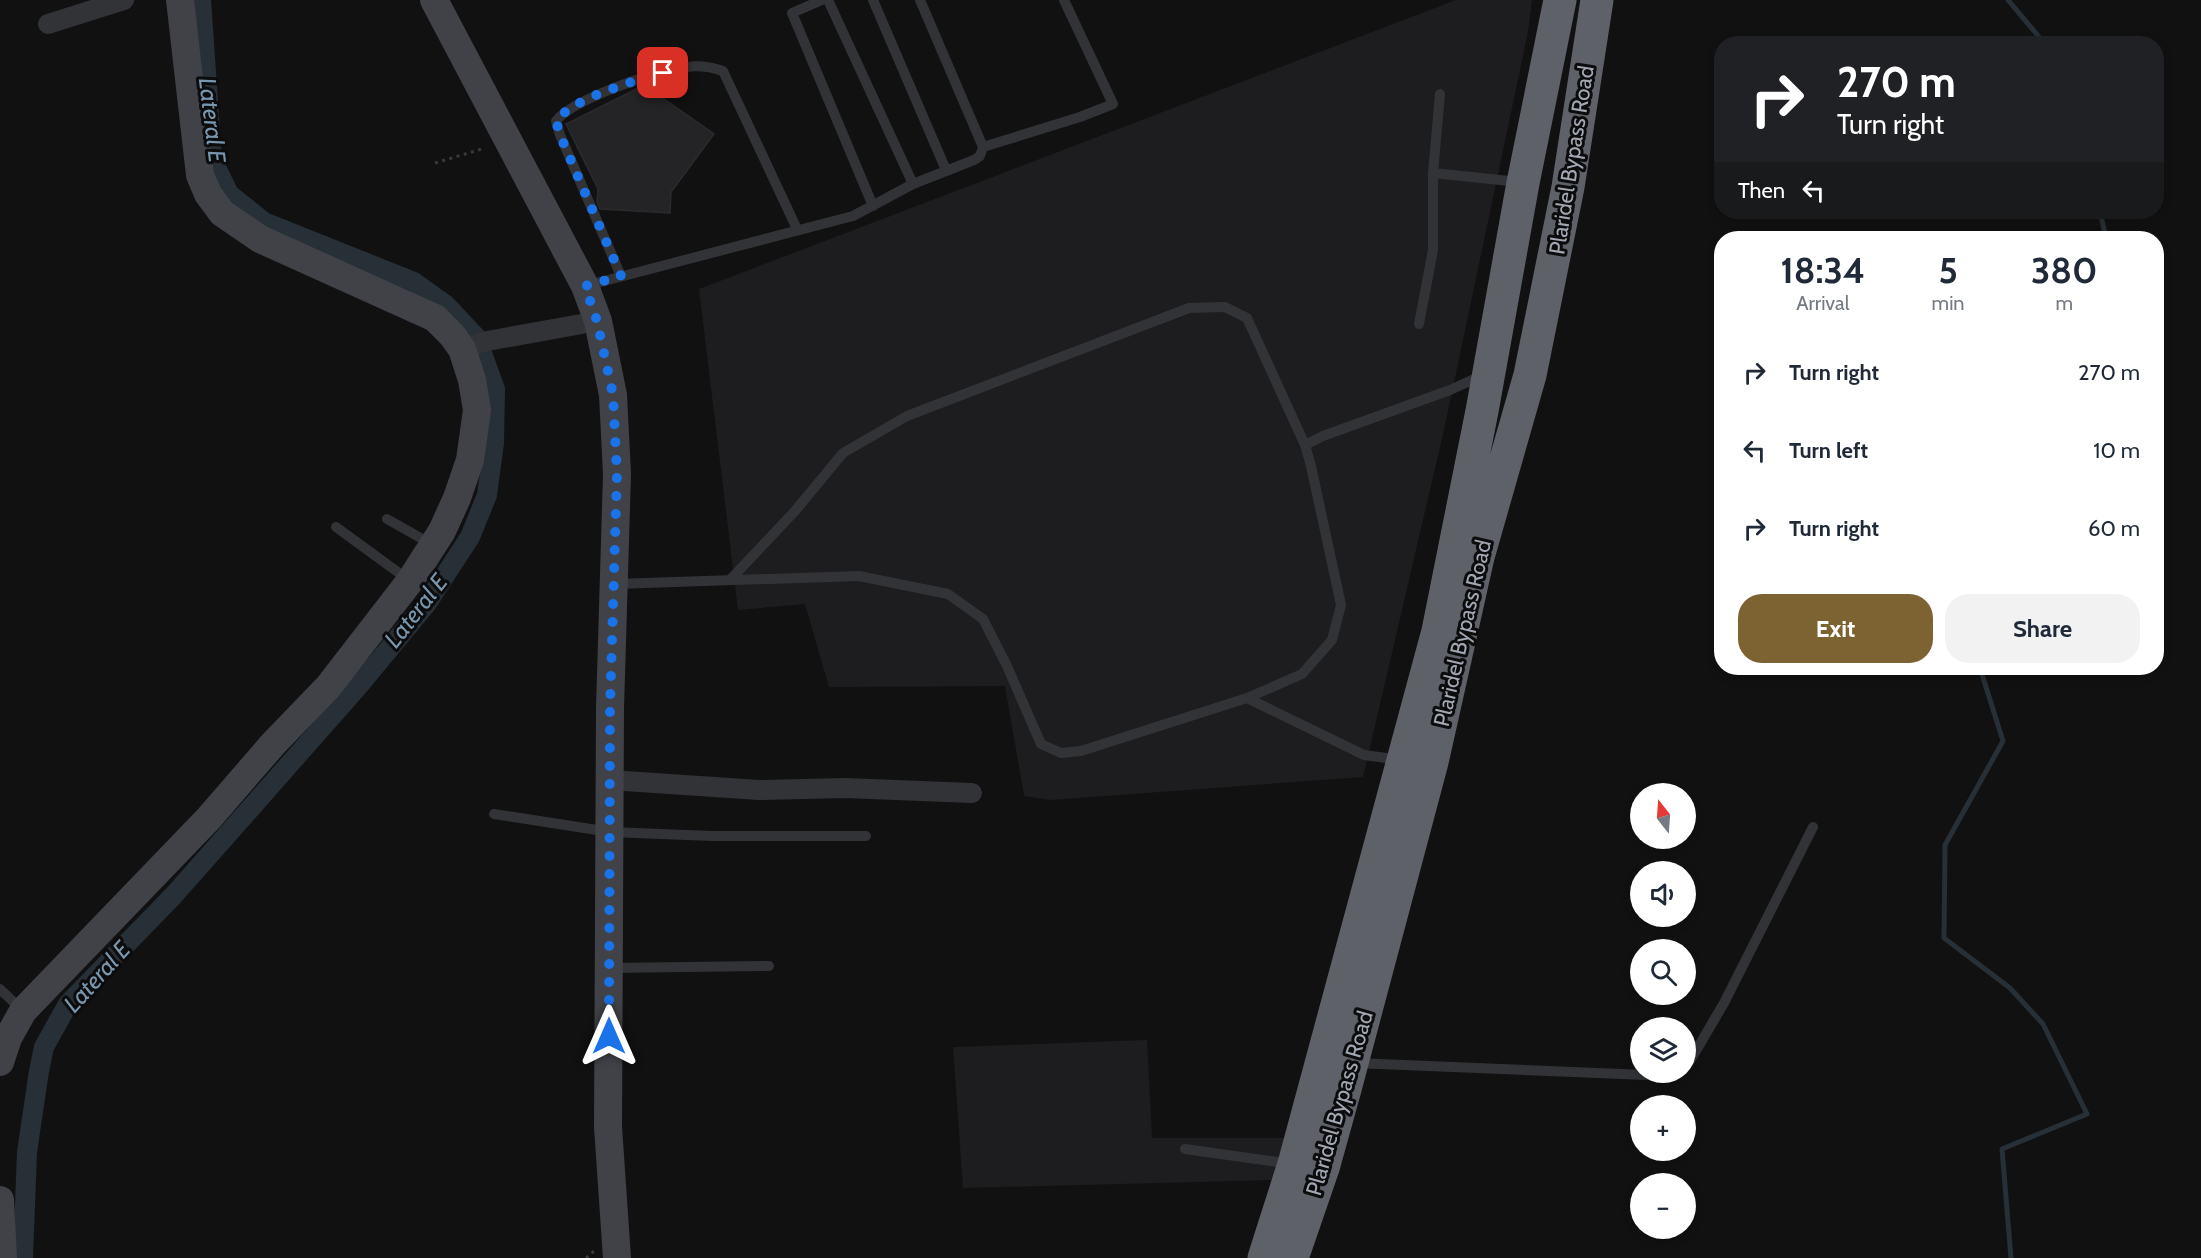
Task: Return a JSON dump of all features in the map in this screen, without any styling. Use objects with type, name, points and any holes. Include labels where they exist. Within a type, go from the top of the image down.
[{"type":"highway","name":"Plaridel Bypass Road","points":[[1264,1258],[1308,1166],[1352,1063],[1418,761],[1438,631],[1560,0]]},
{"type":"highway","name":"Plaridel Bypass Road","points":[[1292,1258],[1308,1166],[1418,761],[1530,375],[1568,187],[1597,0]]},
{"type":"highway","points":[[1524,183],[1568,187]]},
{"type":"street","points":[[48,24],[124,0]]},
{"type":"street","points":[[180,0],[200,175],[208,194],[222,213],[260,240],[435,318],[452,335],[473,345],[597,321]]},
{"type":"street","points":[[434,0],[510,140],[585,286],[597,321],[614,406],[617,474],[610,780],[608,1127],[617,1258]]},
{"type":"street","points":[[0,1062],[8,1038],[23,1011],[209,818],[273,744],[328,687],[410,581],[442,531],[457,498],[470,460],[477,410],[472,380],[473,345]]},
{"type":"street","points":[[610,780],[759,790],[845,788],[972,794]]},
{"type":"street","points":[[0,1200],[2,1243]]},
{"type":"lane","points":[[822,0],[792,13],[873,206]]},
{"type":"lane","points":[[828,0],[913,184]]},
{"type":"lane","points":[[873,0],[946,170]]},
{"type":"lane","points":[[585,286],[854,216],[913,184],[980,156],[982,147],[920,0]]},
{"type":"lane","points":[[982,147],[1080,117],[1113,104],[1064,0]]},
{"type":"lane","points":[[621,276],[556,121],[561,115],[599,94],[631,82],[685,67],[706,66],[723,70],[797,229]]},
{"type":"lane","points":[[1419,324],[1433,250],[1433,172],[1440,94]]},
{"type":"lane","points":[[1433,172],[1524,183]]},
{"type":"lane","points":[[615,584],[859,576],[948,594],[983,619],[1007,666],[1041,744],[1061,753],[1082,751],[1247,698],[1302,674],[1332,640],[1341,605],[1305,445],[1247,318],[1225,307],[1189,308],[907,416],[843,453],[795,511],[730,580]]},
{"type":"lane","points":[[1305,445],[1323,436],[1450,390],[1489,373]]},
{"type":"lane","points":[[387,519],[433,546]]},
{"type":"lane","points":[[336,527],[410,581]]},
{"type":"lane","points":[[1247,698],[1364,755],[1418,761]]},
{"type":"lane","points":[[494,814],[610,832],[712,836],[866,836]]},
{"type":"lane","points":[[1696,1051],[1724,1003],[1813,827]]},
{"type":"lane","points":[[609,968],[769,966]]},
{"type":"lane","points":[[0,989],[23,1011]]},
{"type":"lane","points":[[1352,1063],[1630,1074]]},
{"type":"lane","points":[[1185,1149],[1308,1166]]},
{"type":"path","points":[[435,163],[510,140]]},
{"type":"shaded area","points":[[1456,0],[1532,0],[1528,32],[1444,430],[1363,777],[1051,800],[1024,796],[1005,686],[829,687],[805,604],[738,610],[699,289]]},
{"type":"shaded area","points":[[1147,1040],[1152,1138],[1288,1138],[1275,1180],[963,1188],[953,1047]]},
{"type":"building","points":[[644,85],[714,134],[671,192],[670,213],[600,209],[597,202],[598,189],[566,124]]},
{"type":"waterway","name":"Lateral E","points":[[23,1258],[27,1152],[39,1071],[44,1047],[68,1004],[173,896],[355,690],[427,603],[470,537],[487,495],[494,443],[495,389],[476,337],[446,305],[414,282],[264,222],[229,194],[212,159],[201,0]]},
{"type":"waterway","points":[[2008,0],[2038,36]]},
{"type":"waterway","points":[[2102,219],[2104,231]]},
{"type":"waterway","points":[[1982,675],[2003,741],[1945,845],[1944,938],[2010,988],[2043,1024],[2087,1114],[2002,1149],[2011,1258]]},
{"type":"route","points":[[609,1036],[610,708],[617,474],[613,395],[597,321],[585,286],[621,276],[556,121],[561,115],[599,94],[663,73]]}]
